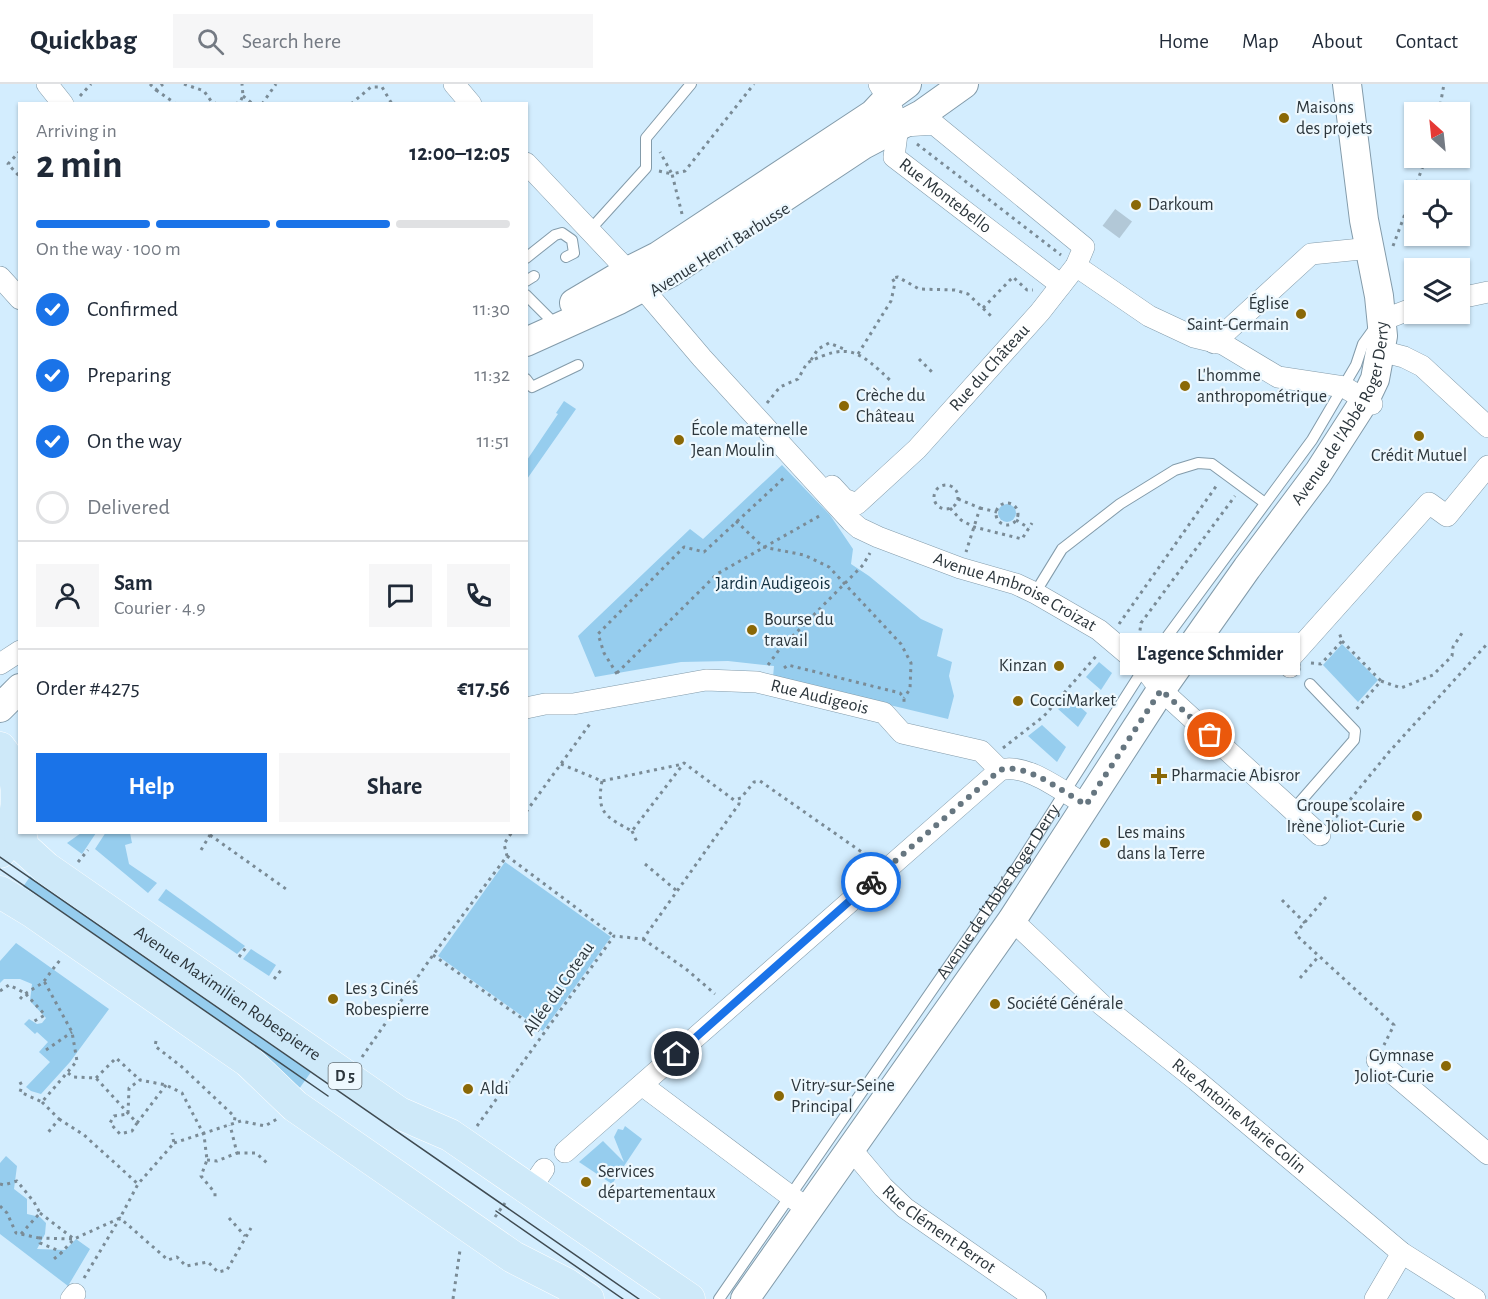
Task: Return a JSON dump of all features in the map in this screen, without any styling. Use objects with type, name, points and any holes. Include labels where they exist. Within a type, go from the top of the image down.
[{"type":"main road","name":"Avenue Henri Barbusse","points":[[538,326],[670,273],[863,145],[904,133],[922,114],[963,84]]},
{"type":"main road","points":[[1347,84],[1364,220],[1379,296],[1380,321]]},
{"type":"main road","name":"Avenue Henri Barbusse","points":[[528,341],[640,285],[658,256],[866,119],[891,89]]},
{"type":"main road","name":"Avenue de l'Abbé Roger Derry","points":[[745,1299],[799,1203],[851,1149],[1012,920],[1075,799],[1161,690],[1247,568],[1318,473],[1360,397],[1374,379],[1383,336],[1380,321]]},
{"type":"main road","points":[[10,700],[18,673]]},
{"type":"main road","points":[[0,748],[14,774],[18,795]]},
{"type":"main road","points":[[0,852],[18,825]]},
{"type":"main road","name":"Avenue Maximilien Robespierre","points":[[21,834],[23,847],[46,868],[399,1113],[450,1135],[689,1299]]},
{"type":"main road","points":[[0,892],[33,912],[248,1061],[295,1106],[472,1229],[513,1257],[566,1284],[588,1299]]},
{"type":"street","points":[[47,84],[61,102]]},
{"type":"street","points":[[454,84],[469,102]]},
{"type":"street","points":[[891,89],[904,133]]},
{"type":"street","name":"Avenue Henri Barbusse","points":[[528,351],[640,285],[652,244],[739,191],[868,107],[891,89]]},
{"type":"street","name":"Rue du Château","points":[[855,518],[1040,312],[1076,266],[1084,247],[934,124],[904,133]]},
{"type":"street","name":"Rue Montebello","points":[[904,133],[894,157],[1056,291]]},
{"type":"street","points":[[528,165],[640,285],[702,358],[835,504],[855,518]]},
{"type":"street","points":[[1214,343],[1311,254],[1371,248]]},
{"type":"street","points":[[1076,266],[1149,316],[1194,337],[1223,344],[1278,377],[1360,397]]},
{"type":"street","points":[[0,277],[18,297]]},
{"type":"street","points":[[1470,296],[1488,292]]},
{"type":"street","points":[[1380,321],[1404,312]]},
{"type":"street","points":[[1381,351],[1404,357],[1422,366],[1488,427]]},
{"type":"street","points":[[1290,667],[1286,663],[1429,503],[1447,516],[1488,466]]},
{"type":"street","points":[[803,468],[822,476],[844,499],[855,518]]},
{"type":"street","name":"Avenue Ambroise Croizat","points":[[855,518],[878,537],[960,568],[1016,585],[1035,593],[1099,630],[1138,663],[1161,690],[1320,835]]},
{"type":"street","points":[[0,664],[18,652]]},
{"type":"street","name":"Rue Audigeois","points":[[528,708],[546,704],[573,704],[706,680],[757,682],[884,713],[902,733],[981,751],[1000,770]]},
{"type":"street","points":[[565,1152],[1000,770],[1009,768],[1024,770],[1075,799]]},
{"type":"street","name":"Rue Antoine Marie Colin","points":[[1012,920],[1102,1005],[1196,1080],[1402,1253],[1475,1299]]},
{"type":"street","points":[[1377,1060],[1488,1154]]},
{"type":"street","points":[[642,1085],[799,1203]]},
{"type":"street","name":"Rue Clément Perrot","points":[[851,1149],[883,1187],[905,1208],[1036,1299]]},
{"type":"street","points":[[1375,1299],[1402,1253]]},
{"type":"lane","points":[[589,231],[646,168],[646,138],[691,84]]},
{"type":"lane","name":"Avenue Henri Barbusse","points":[[891,89],[918,84]]},
{"type":"lane","name":"Avenue Henri Barbusse","points":[[904,133],[949,84]]},
{"type":"lane","points":[[528,256],[555,235],[562,233],[572,240],[573,245],[574,253],[566,257]]},
{"type":"lane","points":[[528,301],[538,326]]},
{"type":"lane","name":"Avenue de l'Abbé Roger Derry","points":[[719,1299],[799,1203],[985,915],[1075,799],[1138,663],[1312,440],[1360,397],[1356,365],[1363,344],[1380,321]]},
{"type":"lane","points":[[528,382],[532,387],[578,365]]},
{"type":"lane","points":[[1035,593],[1062,549],[1120,504],[1175,470],[1198,462],[1212,464],[1265,503]]},
{"type":"lane","points":[[1293,810],[1354,740],[1355,731],[1310,684]]},
{"type":"path","points":[[76,102],[91,84]]},
{"type":"path","points":[[150,84],[173,102]]},
{"type":"path","points":[[156,90],[163,84]]},
{"type":"path","points":[[184,84],[204,91],[209,102]]},
{"type":"path","points":[[240,102],[243,96],[242,84]]},
{"type":"path","points":[[263,102],[276,84]]},
{"type":"path","points":[[685,224],[672,174],[685,171],[754,84]]},
{"type":"path","points":[[1440,102],[1444,84]]},
{"type":"path","points":[[353,102],[371,87],[382,87],[391,102]]},
{"type":"path","points":[[243,96],[250,102]]},
{"type":"path","points":[[904,133],[1076,266]]},
{"type":"path","points":[[18,153],[8,164],[18,175]]},
{"type":"path","points":[[1371,248],[1391,251],[1422,168]]},
{"type":"path","points":[[858,354],[891,301],[895,283],[892,278],[898,277],[915,289],[968,294],[991,316]]},
{"type":"path","points":[[983,308],[1013,277],[1027,290],[1056,291]]},
{"type":"path","points":[[755,416],[780,387],[798,379],[818,349],[829,343],[858,354],[874,364],[892,382]]},
{"type":"path","points":[[810,361],[845,350]]},
{"type":"path","points":[[919,359],[933,373]]},
{"type":"path","points":[[618,682],[617,674],[604,653],[598,634],[684,547],[704,552],[736,521],[803,468]]},
{"type":"path","points":[[948,485],[957,493],[958,499],[950,508],[944,509],[935,502],[934,495],[941,486],[948,485]]},
{"type":"path","points":[[1138,663],[1136,650],[1141,623],[1242,486]]},
{"type":"path","points":[[958,499],[997,512]]},
{"type":"path","points":[[617,674],[717,574],[827,512],[835,504]]},
{"type":"path","points":[[1004,504],[1012,504],[1017,511],[1016,520],[1013,523],[1004,524],[997,518],[997,512],[1004,504]]},
{"type":"path","points":[[950,508],[961,520],[974,527],[1022,539],[1032,524]]},
{"type":"path","points":[[960,568],[980,508]]},
{"type":"path","points":[[1016,520],[1029,528]]},
{"type":"path","points":[[736,521],[763,548],[804,555],[829,567],[901,644],[911,663],[910,689],[904,698]]},
{"type":"path","points":[[757,682],[779,650],[863,565],[878,537]]},
{"type":"path","points":[[1342,641],[1381,681],[1401,688],[1433,675],[1452,656],[1453,647],[1464,630]]},
{"type":"path","points":[[1320,835],[1389,752],[1488,643]]},
{"type":"path","points":[[1346,721],[1381,681]]},
{"type":"path","points":[[528,809],[594,718]]},
{"type":"path","points":[[561,764],[602,781],[684,764],[734,800],[739,799],[754,782],[760,781],[866,855]]},
{"type":"path","points":[[632,831],[684,764]]},
{"type":"path","points":[[602,781],[599,800],[609,818],[632,831],[637,842]]},
{"type":"path","points":[[713,993],[686,969],[643,939],[740,804],[739,799]]},
{"type":"path","points":[[201,850],[210,834],[286,889]]},
{"type":"path","points":[[511,834],[504,844],[507,856],[614,936]]},
{"type":"path","points":[[78,862],[88,850]]},
{"type":"path","points":[[348,1078],[433,955],[507,856]]},
{"type":"path","points":[[645,864],[676,891]]},
{"type":"path","points":[[1326,897],[1295,934],[1394,1025],[1377,1060]]},
{"type":"path","points":[[1282,900],[1305,923]]},
{"type":"path","name":"Allée du Coteau","points":[[472,1132],[614,936],[643,939]]},
{"type":"path","points":[[239,957],[247,946]]},
{"type":"path","points":[[433,955],[544,1034]]},
{"type":"path","points":[[1300,978],[1318,957]]},
{"type":"path","points":[[20,999],[44,981],[51,969]]},
{"type":"path","points":[[274,979],[282,969]]},
{"type":"path","points":[[42,1102],[77,1061],[72,1032],[44,981]]},
{"type":"path","points":[[0,991],[9,985],[25,993],[45,1015],[31,1023]]},
{"type":"path","points":[[46,1050],[72,1032]]},
{"type":"path","points":[[156,1041],[155,1046],[188,1072],[235,1117],[232,1124],[237,1153]]},
{"type":"path","points":[[96,1078],[116,1058],[140,1080],[166,1085],[182,1093],[204,1135],[207,1160],[201,1176],[215,1193],[215,1197]]},
{"type":"path","points":[[68,1073],[73,1077],[96,1078],[137,1123]]},
{"type":"path","points":[[128,1114],[129,1088],[140,1080]]},
{"type":"path","points":[[20,1082],[22,1086],[20,1092],[42,1102],[59,1119],[84,1135],[138,1184]]},
{"type":"path","points":[[128,1114],[114,1116],[110,1123],[120,1134],[132,1131],[166,1085]]},
{"type":"path","points":[[46,1135],[59,1119]]},
{"type":"path","points":[[73,1296],[71,1294],[76,1289],[72,1286],[74,1283],[79,1286],[138,1184],[174,1143],[241,1121],[265,1126]]},
{"type":"path","points":[[172,1133],[174,1143]]},
{"type":"path","points":[[207,1160],[217,1161],[237,1153],[256,1153],[268,1164]]},
{"type":"path","points":[[0,1184],[17,1181],[40,1213],[74,1239]]},
{"type":"path","points":[[453,1299],[472,1229],[507,1200]]},
{"type":"path","points":[[0,1206],[7,1213],[16,1233],[20,1235],[74,1239]]},
{"type":"path","points":[[20,1235],[40,1213]]},
{"type":"path","points":[[120,1218],[168,1260],[177,1257],[186,1266],[208,1262],[218,1272],[227,1270],[251,1228]]},
{"type":"path","points":[[54,1259],[74,1239],[120,1218]]},
{"type":"path","points":[[229,1218],[245,1236]]},
{"type":"path","points":[[39,1238],[40,1243],[61,1253]]},
{"type":"green space","points":[[564,401],[576,409],[528,478],[528,459],[558,414],[556,413]]},
{"type":"green space","name":"Jardin Audigeois","points":[[782,465],[830,515],[853,549],[851,564],[921,619],[943,629],[937,656],[952,662],[949,676],[954,696],[948,719],[773,677],[774,666],[728,661],[681,662],[595,677],[578,636],[690,529],[703,539]]},
{"type":"green space","points":[[1003,504],[1011,504],[1016,509],[1014,520],[1003,522],[998,517],[998,509]]},
{"type":"green space","points":[[1342,644],[1378,680],[1358,702],[1323,665]]},
{"type":"green space","points":[[1099,662],[1112,673],[1101,690],[1086,677]]},
{"type":"green space","points":[[1069,697],[1087,713],[1078,727],[1058,709]]},
{"type":"green space","points":[[1042,725],[1066,747],[1057,762],[1028,736]]},
{"type":"green space","points":[[80,834],[95,834],[82,854],[67,843]]},
{"type":"green space","points":[[105,834],[130,834],[132,843],[125,845],[129,864],[157,883],[148,893],[95,849]]},
{"type":"green space","points":[[505,862],[611,937],[543,1031],[438,956]]},
{"type":"green space","points":[[36,868],[316,1065],[294,1096],[18,894]]},
{"type":"green space","points":[[166,889],[245,946],[237,954],[158,900]]},
{"type":"green space","points":[[16,943],[109,1009],[70,1062],[41,1094],[26,1087],[50,1062],[39,1052],[48,1042],[24,1024],[29,1019],[37,1024],[42,1023],[46,1018],[30,1001],[32,984],[20,979],[4,979],[0,983],[0,961]]},
{"type":"green space","points":[[251,949],[276,965],[269,976],[243,959]]},
{"type":"green space","points":[[625,1126],[642,1139],[612,1184],[579,1162],[603,1141],[624,1162],[614,1137],[618,1129],[623,1130]]},
{"type":"green space","points":[[6,1156],[17,1166],[14,1189],[27,1199],[27,1214],[40,1217],[46,1223],[45,1234],[37,1249],[65,1250],[76,1239],[90,1249],[68,1286],[0,1234],[0,1163]]},
{"type":"tunnel","points":[[1111,232],[1129,208]]},
{"type":"tram line","points":[[0,857],[639,1299]]},
{"type":"tram line","points":[[0,869],[328,1096]]},
{"type":"tram line","points":[[496,1211],[623,1299]]},
{"type":"way so far","points":[[871,882],[1000,770],[1009,768],[1024,770],[1086,805],[1161,690],[1210,735]]},
{"type":"place","name":"Maisons des projets","points":[[1284,118]]},
{"type":"place","name":"Darkoum","points":[[1136,205]]},
{"type":"place","name":"Église Saint-Germain","points":[[1301,314]]},
{"type":"place","name":"L'homme anthropométrique","points":[[1185,386]]},
{"type":"place","name":"Crèche du Château","points":[[844,406]]},
{"type":"place","name":"Crédit Mutuel","points":[[1419,436]]},
{"type":"place","name":"École maternelle Jean Moulin","points":[[679,440]]},
{"type":"place","name":"Bourse du travail","points":[[752,630]]},
{"type":"place","name":"Kinzan","points":[[1059,666]]},
{"type":"place","name":"CocciMarket","points":[[1018,701]]},
{"type":"place","name":"L'agence Schmider","points":[[1210,735]]},
{"type":"place","name":"Pharmacie Abisror","points":[[1159,776]]},
{"type":"place","name":"Groupe scolaire Irène Joliot-Curie","points":[[1417,816]]},
{"type":"place","name":"Les mains dans la Terre","points":[[1105,843]]},
{"type":"place","name":"Les 3 Cinés Robespierre","points":[[333,999]]},
{"type":"place","name":"Société Générale","points":[[995,1004]]},
{"type":"place","name":"Gymnase Joliot-Curie","points":[[1446,1066]]},
{"type":"place","name":"Aldi","points":[[468,1089]]},
{"type":"place","name":"Vitry-sur-Seine Principal","points":[[779,1096]]},
{"type":"place","name":"Services départementaux","points":[[586,1182]]},
{"type":"route","points":[[677,1054],[871,882]]}]
